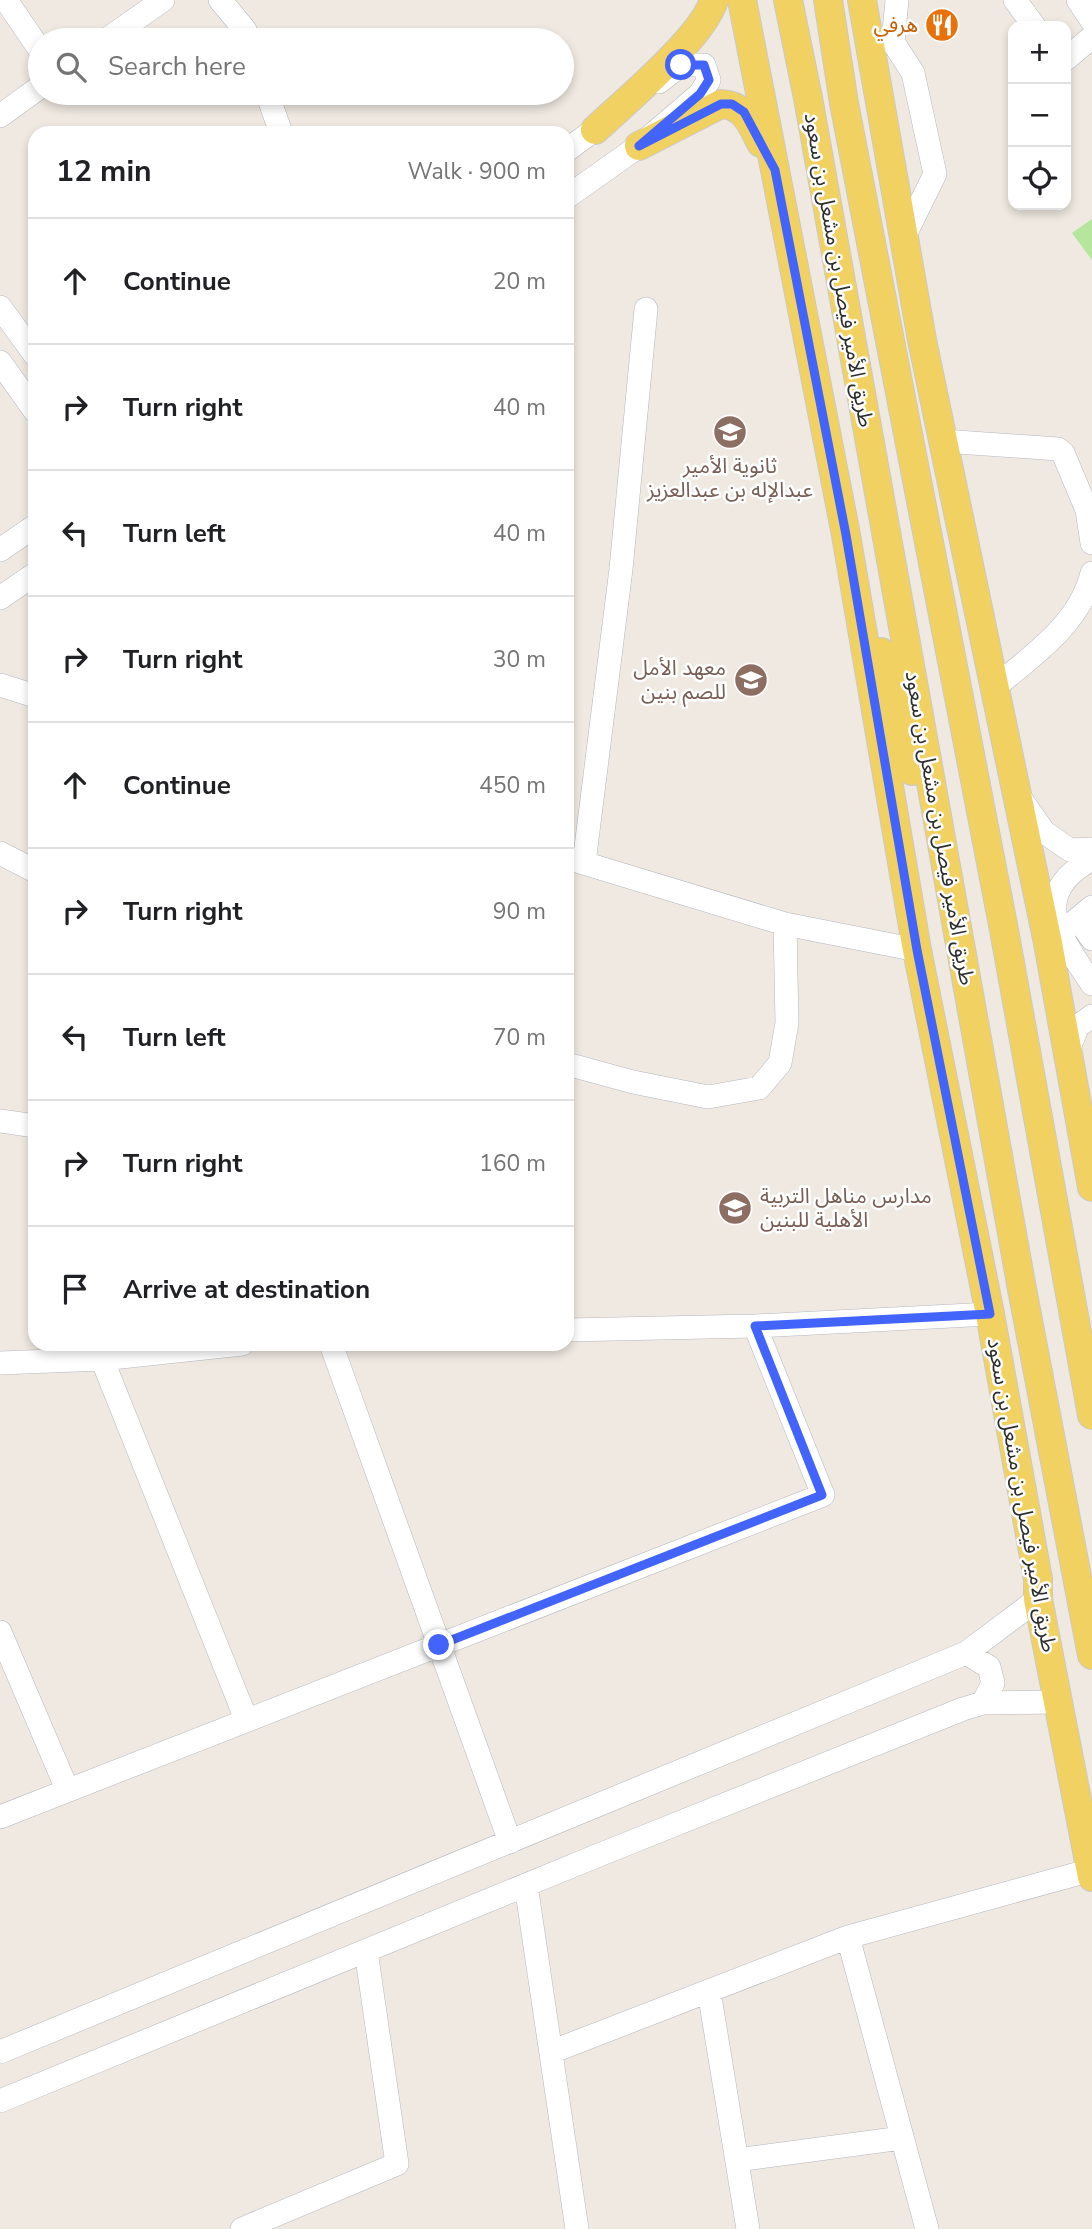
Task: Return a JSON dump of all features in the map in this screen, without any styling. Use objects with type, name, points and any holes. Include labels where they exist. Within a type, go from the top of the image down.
[{"type":"main road","points":[[595,130],[684,44],[710,11],[714,0]]},
{"type":"main road","name":"طريق الأمير فيصل بن مشعل بن سعود","points":[[742,0],[846,535],[917,950],[990,1314],[1038,1579],[1038,1599],[1091,1873]]},
{"type":"main road","name":"طريق الأمير فيصل بن مشعل بن سعود","points":[[788,0],[808,98],[1022,1289],[1092,1656]]},
{"type":"main road","name":"طريق الأمير فيصل بن مشعل بن سعود","points":[[828,0],[844,103],[1004,930],[1092,1415]]},
{"type":"main road","points":[[862,0],[943,441],[1018,794],[1054,938],[1068,1049],[1092,1186]]},
{"type":"main road","points":[[639,146],[721,104],[732,104],[744,112],[775,170]]},
{"type":"main road","points":[[904,237],[912,318],[994,803],[1004,930]]},
{"type":"main road","points":[[846,535],[891,684],[919,802],[961,946]]},
{"type":"main road","points":[[1022,1289],[1059,1702],[1092,1790]]},
{"type":"street","points":[[6,0],[28,32]]},
{"type":"street","points":[[123,28],[163,0]]},
{"type":"street","points":[[220,0],[243,28]]},
{"type":"street","points":[[869,41],[882,0]]},
{"type":"street","points":[[897,0],[893,43],[912,73],[935,174],[904,237]]},
{"type":"street","points":[[1015,0],[1030,21]]},
{"type":"street","points":[[1078,0],[1092,21]]},
{"type":"street","points":[[1071,55],[1092,37]]},
{"type":"street","points":[[574,145],[681,65],[704,65],[709,80],[700,94],[639,146],[574,192]]},
{"type":"street","points":[[0,116],[28,96]]},
{"type":"street","points":[[271,105],[279,126]]},
{"type":"street","points":[[0,307],[28,341]]},
{"type":"street","points":[[646,309],[621,569],[576,860],[785,924],[917,950]]},
{"type":"street","points":[[4,377],[28,403]]},
{"type":"street","points":[[943,441],[1051,448],[1063,453],[1087,510],[1092,543]]},
{"type":"street","points":[[0,550],[28,531]]},
{"type":"street","points":[[995,687],[1061,631],[1089,586],[1092,573]]},
{"type":"street","points":[[0,598],[28,579]]},
{"type":"street","points":[[0,685],[28,694]]},
{"type":"street","points":[[1018,794],[1044,832],[1070,850],[1092,849]]},
{"type":"street","points":[[0,853],[28,867]]},
{"type":"street","points":[[1092,859],[1073,869],[1058,891],[1054,938],[1092,984]]},
{"type":"street","points":[[1054,938],[1085,913],[1092,940]]},
{"type":"street","points":[[574,1066],[633,1082],[708,1097],[759,1088],[780,1063],[787,1023],[785,924]]},
{"type":"street","points":[[1068,1049],[1078,1026],[1092,1016]]},
{"type":"street","points":[[0,1121],[28,1125]]},
{"type":"street","points":[[574,1330],[755,1326],[990,1314]]},
{"type":"street","points":[[0,1816],[822,1495],[755,1326]]},
{"type":"street","points":[[0,1363],[102,1359],[177,1351]]},
{"type":"street","points":[[334,1351],[510,1842]]},
{"type":"street","points":[[102,1359],[246,1719]]},
{"type":"street","points":[[0,2052],[966,1653],[1038,1599]]},
{"type":"street","points":[[0,1632],[66,1789]]},
{"type":"street","points":[[966,1653],[989,1667],[993,1683],[983,1703]]},
{"type":"street","points":[[0,2101],[526,1885],[983,1703],[1059,1702]]},
{"type":"street","points":[[551,2052],[848,1937],[1091,1873]]},
{"type":"street","points":[[526,1885],[577,2229]]},
{"type":"street","points":[[848,1937],[927,2229]]},
{"type":"street","points":[[242,2229],[397,2164],[366,1951]]},
{"type":"street","points":[[709,1991],[748,2229]]},
{"type":"street","points":[[737,2160],[902,2138]]},
{"type":"green space","points":[[1092,219],[1092,260],[1072,233]]},
{"type":"place","name":"هرفي","points":[[942,25]]},
{"type":"place","name":"ثانوية الأمير عبدالإله بن عبدالعزيز","points":[[730,432]]},
{"type":"place","name":"معهد الأمل للصم بنين","points":[[751,680]]},
{"type":"place","name":"مدارس مناهل التربية الأهلية للبنين","points":[[735,1208]]},
{"type":"route","points":[[439,1645],[822,1495],[755,1326],[990,1314],[917,950],[846,535],[775,170],[744,112],[732,104],[721,104],[639,146],[700,94],[709,80],[704,65],[681,65]]}]
